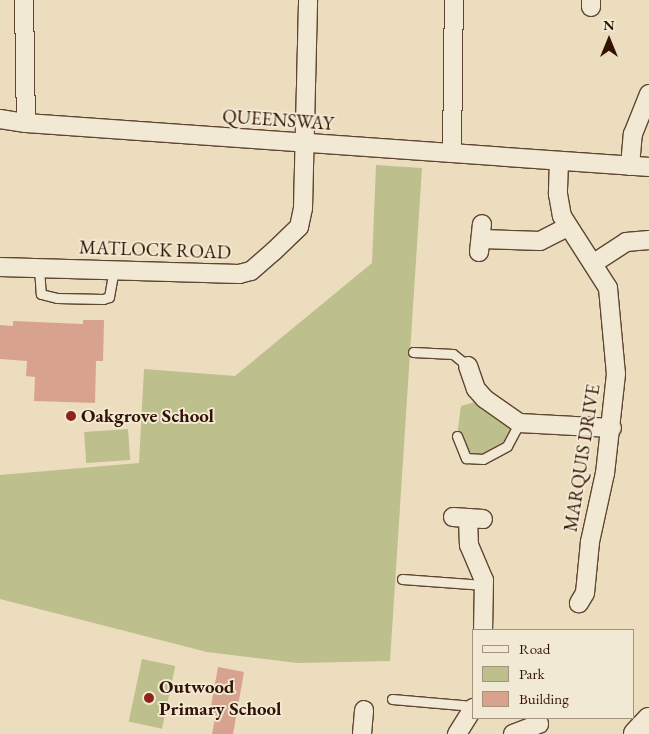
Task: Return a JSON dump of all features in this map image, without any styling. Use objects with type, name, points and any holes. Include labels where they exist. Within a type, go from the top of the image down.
[{"type":"main road","points":[[636,734],[649,720]]},
{"type":"street","points":[[24,0],[26,123]]},
{"type":"street","name":"MATLOCK ROAD","points":[[0,267],[39,275],[113,277],[226,274],[251,270],[299,228],[304,208],[307,144],[308,0]]},
{"type":"street","points":[[452,153],[454,0]]},
{"type":"street","points":[[630,166],[633,134],[649,94]]},
{"type":"street","name":"QUEENSWAY","points":[[0,119],[26,123],[307,144],[649,167]]},
{"type":"street","name":"MARQUIS DRIVE","points":[[559,161],[559,206],[567,228],[594,263],[608,288],[613,317],[616,374],[612,428],[590,542],[585,593],[579,602]]},
{"type":"street","points":[[481,238],[540,241],[567,228]]},
{"type":"street","points":[[594,263],[626,242],[649,240]]},
{"type":"street","points":[[468,366],[476,389],[485,400],[519,423],[612,428]]},
{"type":"street","points":[[468,518],[469,545],[484,585],[482,629]]},
{"type":"street","points":[[458,734],[472,709]]},
{"type":"street","points":[[362,734],[364,710]]},
{"type":"street","points":[[513,734],[541,725]]},
{"type":"lane","points":[[39,275],[41,294],[57,298],[103,299],[109,297],[113,277]]},
{"type":"lane","points":[[414,352],[453,354],[468,366]]},
{"type":"lane","points":[[457,436],[466,458],[483,459],[507,446],[519,423]]},
{"type":"lane","points":[[402,579],[484,585]]},
{"type":"lane","points":[[392,700],[472,707]]},
{"type":"green space","points":[[376,165],[422,168],[390,661],[298,663],[207,652],[0,599],[0,475],[139,463],[144,369],[235,376],[372,263]]},
{"type":"green space","points":[[485,399],[519,423],[499,452],[466,458],[457,436],[461,406]]},
{"type":"green space","points":[[128,429],[130,460],[86,463],[84,432]]},
{"type":"green space","points":[[142,659],[175,666],[162,729],[129,722]]},
{"type":"building","points":[[83,320],[104,320],[103,361],[96,361],[95,403],[34,401],[35,377],[26,376],[27,361],[0,359],[0,325],[13,326],[13,321],[83,324]]},
{"type":"building","points":[[218,667],[244,672],[233,734],[212,734],[216,713],[210,712]]},
{"type":"place","name":"Oakgrove School","points":[[71,416]]},
{"type":"place","name":"Outwood Primary School","points":[[149,698]]}]
